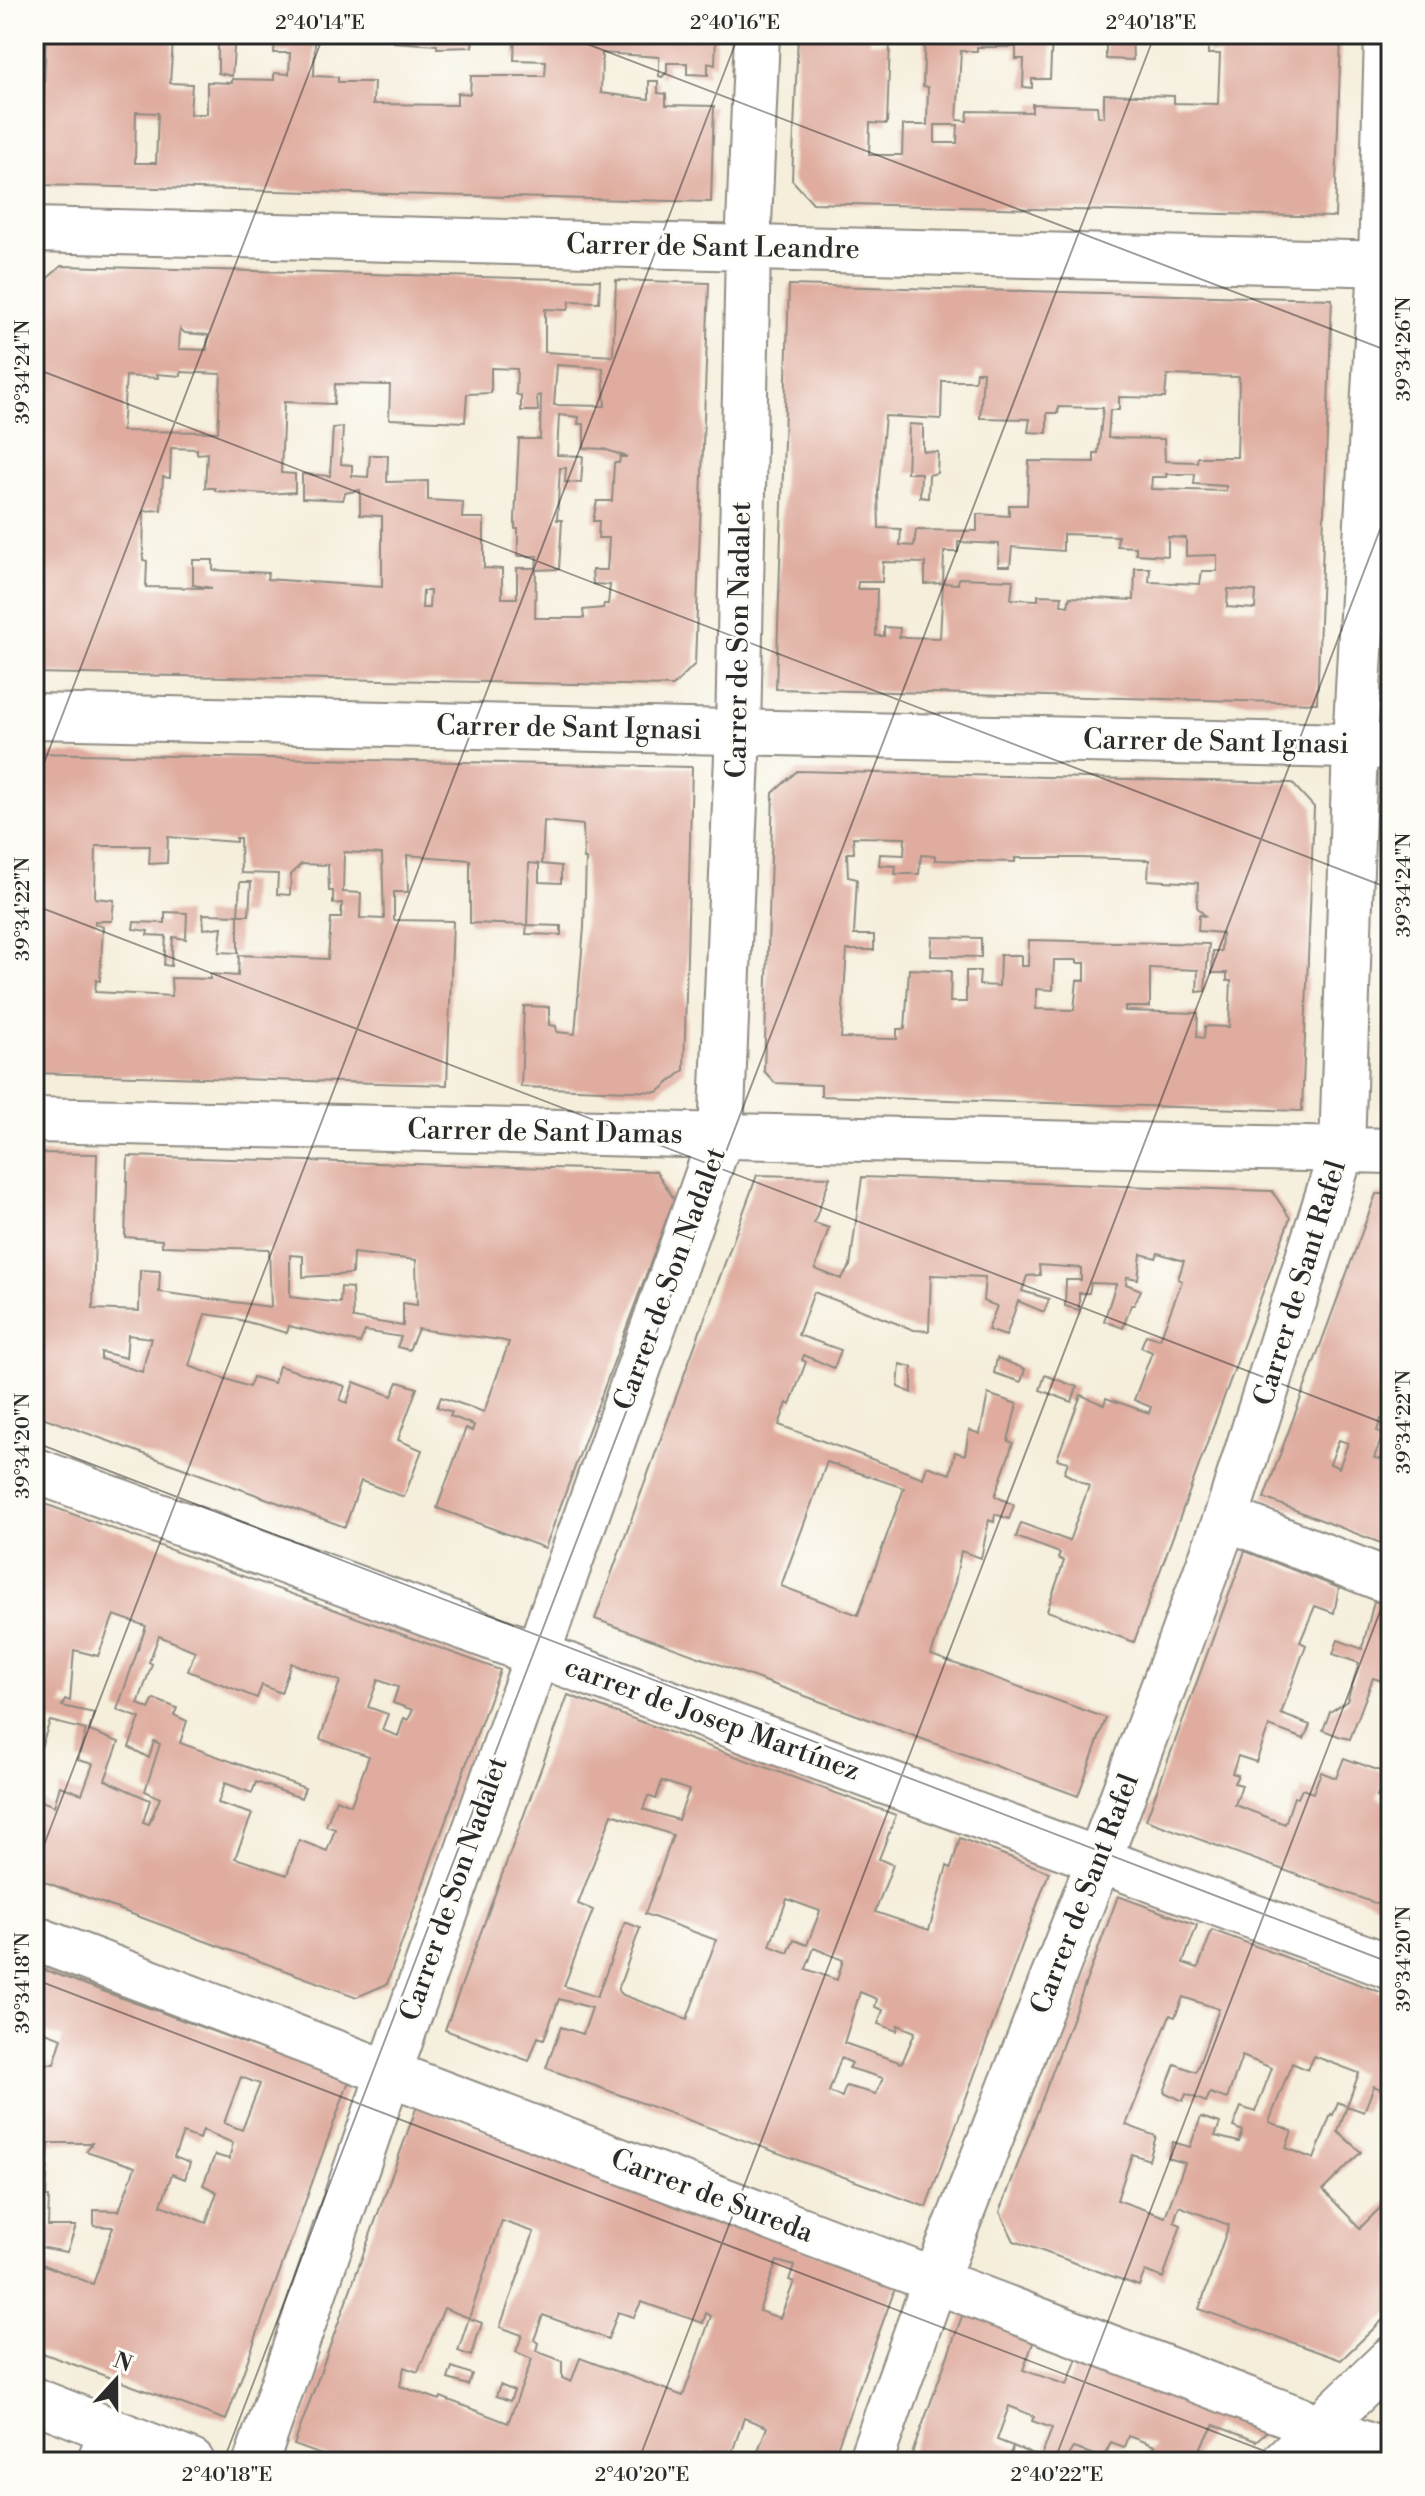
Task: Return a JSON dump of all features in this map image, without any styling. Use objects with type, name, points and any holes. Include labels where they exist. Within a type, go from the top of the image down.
[{"type":"street","name":"Carrer de Son Nadalet","points":[[256,2462],[389,2073],[721,1136],[738,732],[748,248],[757,34]]},
{"type":"street","name":"Carrer de Sant Rafel","points":[[870,2462],[935,2281],[1099,1860],[1226,1518],[1342,1150],[1373,746],[1386,264],[1387,34]]},
{"type":"street","name":"Carrer de Sant Leandre","points":[[34,230],[1386,264]]},
{"type":"street","name":"Carrer de Sant Ignasi","points":[[34,716],[1373,746]]},
{"type":"street","name":"Carrer de Sant Damas","points":[[34,1120],[1391,1151]]},
{"type":"street","name":"carrer de Josep Martínez","points":[[34,1470],[1391,1967]]},
{"type":"street","points":[[1226,1518],[1391,1582]]},
{"type":"street","name":"Carrer de Sureda","points":[[34,1938],[1391,2454]]},
{"type":"street","points":[[1283,2462],[1391,2359]]},
{"type":"street","points":[[34,2400],[105,2446],[192,2462]]},
{"type":"building","points":[[46,34],[167,34],[166,41],[173,41],[170,83],[192,84],[190,114],[207,114],[207,82],[274,80],[274,73],[289,74],[290,53],[274,53],[275,34],[337,34],[337,40],[315,41],[314,76],[338,77],[338,82],[374,82],[373,104],[457,105],[457,93],[470,94],[471,76],[545,76],[546,61],[514,60],[515,34],[716,34],[715,65],[708,63],[708,75],[687,74],[687,63],[667,63],[667,72],[662,77],[659,76],[659,57],[602,53],[601,93],[649,99],[649,81],[658,81],[658,93],[666,94],[666,105],[714,106],[711,202],[40,185]],"holes":[[[136,112],[158,113],[156,163],[135,163]]]},
{"type":"building","points":[[218,34],[235,34],[232,76],[218,73]]},
{"type":"building","points":[[395,34],[473,34],[472,47],[437,48],[437,45],[394,42]]},
{"type":"building","points":[[798,34],[869,34],[870,43],[890,42],[887,124],[870,123],[869,155],[902,155],[903,125],[927,125],[928,87],[923,86],[925,34],[1052,34],[1050,79],[1032,79],[1032,88],[1023,87],[1024,59],[1016,59],[1016,47],[977,47],[977,51],[961,51],[957,120],[967,121],[968,111],[1032,112],[1032,104],[1097,106],[1098,116],[1104,117],[1104,94],[1174,96],[1174,103],[1218,104],[1220,54],[1208,54],[1208,42],[1271,44],[1271,34],[1341,34],[1335,217],[813,203],[792,180]],"holes":[[[935,125],[958,125],[957,143],[935,143]]]},
{"type":"building","points":[[1078,34],[1132,34],[1133,60],[1106,59],[1106,40],[1078,38]]},
{"type":"building","points":[[1166,34],[1182,34],[1181,41],[1165,41]]},
{"type":"building","points":[[61,266],[600,280],[599,302],[570,301],[568,310],[545,309],[545,352],[613,356],[616,280],[709,283],[695,664],[673,686],[34,673],[36,289]],"holes":[[[180,329],[185,333],[208,335],[207,350],[179,349]],[[557,365],[603,368],[605,406],[554,405]],[[491,368],[517,369],[516,394],[521,396],[521,411],[538,411],[537,396],[541,395],[540,439],[519,439],[515,519],[518,556],[537,556],[536,570],[559,569],[562,520],[557,520],[560,468],[566,468],[565,482],[581,483],[583,456],[557,455],[559,415],[579,417],[578,424],[584,424],[584,448],[604,449],[627,457],[620,457],[619,463],[614,463],[612,501],[597,501],[593,521],[599,521],[598,538],[609,538],[607,570],[592,570],[593,584],[610,585],[608,604],[604,604],[603,608],[583,610],[584,618],[535,618],[536,568],[517,568],[517,598],[502,598],[502,569],[484,568],[484,518],[462,518],[463,502],[428,500],[428,481],[387,482],[388,455],[370,455],[368,477],[352,476],[352,465],[341,464],[343,427],[333,428],[330,476],[302,474],[302,498],[343,500],[345,493],[360,490],[360,515],[382,516],[382,587],[267,579],[268,573],[213,570],[213,560],[193,560],[193,585],[212,588],[146,587],[144,511],[161,510],[163,477],[170,478],[171,448],[197,449],[197,454],[207,453],[205,488],[269,494],[295,492],[295,474],[281,473],[284,402],[334,404],[335,384],[390,385],[389,419],[465,422],[467,394],[491,393]],[[181,372],[221,374],[218,432],[122,431],[126,376],[181,376]],[[423,591],[430,591],[429,608],[422,608]]]},
{"type":"building","points":[[789,285],[1332,299],[1317,703],[776,689]],"holes":[[[976,372],[983,372],[980,418],[1030,419],[1028,432],[1047,433],[1047,413],[1058,413],[1058,407],[1103,408],[1098,453],[1094,453],[1094,462],[1029,461],[1027,505],[1009,505],[1009,516],[977,514],[977,531],[916,530],[914,546],[900,545],[901,529],[879,528],[878,492],[885,416],[941,419],[942,381],[975,381]],[[1167,375],[1239,377],[1237,457],[1198,457],[1197,462],[1165,461],[1164,439],[1108,438],[1110,410],[1119,410],[1119,397],[1165,398]],[[1195,474],[1194,484],[1226,486],[1226,491],[1151,489],[1152,477]],[[1063,534],[1118,536],[1117,546],[1136,547],[1136,554],[1168,556],[1168,537],[1186,538],[1186,556],[1217,555],[1217,571],[1202,571],[1200,584],[1149,582],[1150,568],[1135,568],[1134,600],[1070,597],[1068,606],[1061,605],[1062,596],[1038,595],[1038,600],[1011,599],[1013,580],[959,578],[958,584],[943,583],[944,552],[958,552],[958,542],[999,544],[998,566],[1010,566],[1012,547],[1063,551]],[[883,562],[925,563],[925,584],[943,583],[940,638],[899,637],[900,628],[884,627],[884,636],[876,636],[877,589],[857,589],[858,582],[882,582]],[[1228,589],[1256,591],[1255,609],[1227,607]]]},
{"type":"building","points":[[909,424],[923,425],[923,451],[938,452],[937,473],[929,475],[928,498],[920,497],[921,473],[907,473]]},
{"type":"building","points":[[34,753],[692,767],[684,1070],[658,1092],[521,1087],[524,1006],[549,1007],[549,1025],[556,1026],[557,1032],[575,1034],[584,927],[586,859],[583,825],[544,821],[542,864],[561,866],[561,883],[539,882],[539,864],[529,863],[527,925],[470,923],[470,860],[407,855],[408,892],[394,892],[394,920],[453,921],[447,1085],[34,1073]],"holes":[[[168,837],[236,842],[236,838],[240,838],[241,873],[278,874],[277,894],[290,895],[291,875],[301,864],[328,865],[333,904],[342,903],[341,918],[331,918],[328,959],[239,955],[238,976],[210,974],[210,979],[171,978],[172,996],[95,992],[96,980],[100,981],[103,927],[95,921],[112,921],[114,900],[95,898],[96,846],[150,846],[149,864],[167,863]],[[344,852],[382,854],[384,919],[360,918],[361,893],[343,892]]]},
{"type":"building","points":[[797,771],[1292,783],[1314,807],[1302,1111],[821,1096],[821,1085],[775,1083],[764,1071],[773,793]],"holes":[[[853,837],[905,838],[904,855],[880,854],[879,865],[896,866],[895,874],[919,874],[921,855],[935,856],[935,860],[1015,862],[1015,858],[1149,860],[1148,880],[1198,883],[1197,907],[1205,916],[1199,915],[1198,931],[1222,933],[1221,951],[1213,951],[1212,973],[1227,973],[1227,981],[1231,981],[1229,1027],[1205,1026],[1204,1038],[1197,1037],[1198,1013],[1125,1011],[1125,1007],[1150,1007],[1150,968],[1198,970],[1197,992],[1205,991],[1209,944],[1029,940],[1028,966],[1021,966],[1021,955],[1000,955],[999,986],[979,985],[980,971],[966,971],[966,1002],[950,1002],[951,971],[909,969],[905,1029],[897,1029],[897,1039],[841,1038],[847,950],[874,950],[874,935],[854,935],[857,879],[848,877],[847,853],[854,853]],[[1054,960],[1085,963],[1085,980],[1077,980],[1074,1010],[1036,1009],[1036,989],[1053,990]]]},
{"type":"building","points":[[240,882],[251,882],[249,915],[238,915]]},
{"type":"building","points":[[165,912],[187,913],[186,939],[173,937],[171,966],[164,965],[166,936],[147,935],[148,931],[133,929],[134,922],[165,923]]},
{"type":"building","points":[[203,914],[238,915],[238,953],[219,952],[222,927],[204,929]]},
{"type":"building","points":[[527,925],[561,926],[561,935],[526,934]]},
{"type":"building","points":[[932,937],[981,938],[981,957],[931,956]]},
{"type":"building","points":[[1388,961],[1391,961],[1391,1113],[1382,1113]]},
{"type":"building","points":[[34,1153],[97,1154],[93,1309],[139,1311],[140,1270],[160,1271],[159,1292],[271,1307],[269,1249],[162,1246],[162,1240],[125,1237],[128,1156],[656,1171],[674,1199],[545,1548],[437,1508],[466,1428],[472,1431],[474,1425],[450,1416],[452,1412],[437,1407],[441,1397],[484,1412],[509,1342],[418,1329],[409,1350],[397,1347],[401,1337],[365,1331],[360,1343],[289,1326],[287,1333],[233,1318],[205,1314],[189,1366],[249,1387],[253,1377],[274,1383],[279,1366],[345,1386],[340,1400],[347,1403],[354,1382],[392,1396],[398,1382],[417,1388],[398,1440],[422,1450],[404,1497],[361,1481],[345,1527],[34,1414]],"holes":[[[353,1253],[416,1260],[417,1305],[403,1303],[403,1326],[353,1318],[352,1288],[341,1287],[340,1303],[290,1297],[290,1255],[303,1256],[303,1277],[352,1274]],[[128,1335],[151,1338],[142,1372],[101,1359],[101,1352],[126,1358]]]},
{"type":"building","points":[[757,1175],[830,1177],[814,1223],[829,1228],[815,1269],[841,1279],[850,1266],[862,1177],[1272,1191],[1290,1218],[1134,1642],[1047,1611],[1064,1561],[1058,1558],[1060,1553],[1016,1537],[1021,1523],[1069,1541],[1089,1486],[1064,1473],[1068,1462],[1057,1459],[1081,1395],[1104,1405],[1106,1398],[1149,1413],[1151,1407],[1134,1400],[1152,1352],[1141,1347],[1146,1335],[1160,1339],[1182,1281],[1178,1279],[1184,1261],[1158,1253],[1156,1258],[1141,1254],[1138,1279],[1127,1277],[1126,1284],[1141,1290],[1134,1305],[1131,1305],[1123,1328],[1104,1321],[1116,1284],[1091,1283],[1089,1293],[1079,1293],[1079,1310],[1065,1306],[1066,1280],[1081,1280],[1081,1268],[1039,1265],[1040,1275],[1027,1276],[1022,1291],[1049,1299],[1044,1312],[1018,1301],[1006,1336],[988,1330],[997,1306],[983,1301],[985,1277],[931,1275],[929,1331],[914,1330],[814,1292],[798,1335],[841,1350],[834,1368],[804,1355],[802,1360],[806,1362],[779,1425],[923,1478],[927,1466],[950,1474],[955,1452],[965,1455],[969,1430],[980,1434],[988,1394],[1017,1404],[1008,1441],[1013,1443],[995,1496],[1014,1505],[1009,1519],[995,1514],[994,1522],[989,1520],[981,1558],[961,1551],[955,1582],[931,1655],[1106,1718],[1078,1796],[595,1619]],"holes":[[[827,1462],[904,1488],[858,1615],[781,1586]]]},
{"type":"building","points":[[1376,1194],[1391,1194],[1391,1423],[1381,1419],[1377,1431],[1383,1434],[1374,1458],[1391,1461],[1391,1547],[1264,1498]],"holes":[[[1339,1440],[1348,1443],[1339,1468],[1330,1464]]]},
{"type":"building","points":[[997,1358],[1025,1369],[1021,1382],[994,1373]]},
{"type":"building","points":[[900,1364],[912,1367],[912,1393],[898,1387]]},
{"type":"building","points":[[1045,1375],[1077,1387],[1072,1402],[1040,1390]]},
{"type":"building","points":[[34,1500],[500,1670],[387,1984],[357,1997],[34,1878],[34,1798],[54,1806],[60,1786],[82,1794],[93,1764],[78,1760],[86,1730],[50,1721],[34,1768]],"holes":[[[114,1615],[146,1626],[117,1710],[140,1718],[129,1747],[149,1758],[154,1741],[160,1744],[145,1791],[160,1798],[149,1824],[143,1822],[150,1800],[105,1780],[119,1742],[89,1731],[94,1713],[62,1706],[65,1699],[70,1701],[74,1650],[98,1656]],[[159,1636],[195,1651],[188,1671],[257,1698],[262,1685],[281,1693],[291,1663],[340,1681],[320,1739],[369,1756],[351,1805],[336,1799],[326,1826],[335,1829],[327,1851],[299,1840],[287,1875],[235,1858],[252,1814],[218,1803],[225,1783],[252,1793],[256,1782],[301,1798],[305,1788],[180,1743],[187,1721],[174,1715],[177,1708],[154,1699],[149,1709],[138,1704],[152,1664],[149,1662]],[[378,1680],[398,1687],[393,1703],[413,1710],[408,1720],[404,1718],[398,1736],[382,1730],[388,1714],[368,1707]]]},
{"type":"building","points":[[1245,1551],[1339,1588],[1334,1613],[1315,1606],[1300,1642],[1306,1645],[1281,1714],[1310,1725],[1304,1739],[1269,1726],[1256,1762],[1238,1756],[1232,1773],[1238,1775],[1234,1783],[1242,1785],[1235,1805],[1285,1824],[1294,1797],[1298,1798],[1302,1789],[1313,1793],[1321,1772],[1336,1778],[1344,1758],[1386,1773],[1377,1797],[1391,1803],[1391,1909],[1146,1820]]},
{"type":"building","points":[[1374,1601],[1391,1608],[1391,1684],[1373,1678],[1350,1739],[1323,1730],[1330,1712],[1347,1701],[1359,1663],[1333,1654],[1338,1640],[1362,1649]]},
{"type":"building","points":[[568,1695],[896,1815],[879,1859],[893,1865],[875,1912],[929,1930],[947,1866],[951,1868],[960,1838],[1049,1872],[926,2207],[546,2068],[561,2027],[583,2034],[592,2008],[559,1999],[544,2039],[538,2037],[529,2061],[445,2030]],"holes":[[[662,1781],[689,1790],[678,1820],[643,1809],[648,1796],[656,1799]],[[612,1814],[673,1835],[645,1914],[716,1940],[687,2019],[623,1995],[618,1990],[640,1928],[625,1922],[597,1997],[564,1986],[593,1910],[578,1904]],[[787,1899],[820,1911],[807,1945],[794,1940],[788,1953],[770,1946]],[[814,1948],[843,1960],[837,1980],[806,1969]],[[860,1992],[877,1999],[875,2007],[883,2010],[878,2024],[897,2031],[898,2025],[915,2032],[902,2063],[844,2043]],[[841,2058],[852,2063],[849,2068],[883,2078],[876,2094],[846,2086],[842,2097],[829,2092]]]},
{"type":"building","points":[[1118,1896],[1197,1925],[1183,1963],[1198,1968],[1212,1930],[1391,1996],[1391,2094],[1374,2086],[1364,2112],[1347,2106],[1338,2132],[1361,2152],[1323,2190],[1360,2228],[1391,2197],[1391,2312],[1341,2360],[1199,2309],[1229,2225],[1179,2206],[1174,2222],[1181,2225],[1163,2278],[1145,2271],[1139,2286],[1014,2241],[1000,2212]],"holes":[[[1183,1997],[1219,2009],[1196,2072],[1175,2064],[1164,2092],[1183,2101],[1186,2094],[1206,2102],[1210,2093],[1227,2099],[1242,2056],[1272,2068],[1255,2112],[1241,2107],[1233,2127],[1243,2131],[1239,2142],[1215,2136],[1220,2123],[1201,2117],[1190,2147],[1173,2142],[1168,2158],[1185,2163],[1165,2217],[1117,2200],[1132,2154],[1149,2160],[1156,2136],[1126,2125],[1170,2015],[1175,2017]],[[1314,2056],[1359,2073],[1347,2106],[1338,2102],[1314,2159],[1286,2148],[1292,2131],[1269,2122],[1292,2063],[1308,2070]]]},
{"type":"building","points":[[34,1966],[349,2081],[226,2420],[34,2350],[34,2261],[93,2284],[113,2227],[94,2226],[94,2210],[119,2211],[135,2167],[86,2151],[92,2143],[49,2143],[48,2226],[76,2226],[67,2252],[34,2246],[34,2063],[54,2064],[62,2038],[37,2029],[37,2040],[34,2040]],"holes":[[[241,2077],[260,2084],[242,2130],[224,2123]],[[203,2130],[233,2143],[229,2159],[215,2155],[203,2185],[217,2192],[206,2223],[161,2205],[172,2174],[185,2179],[190,2163],[174,2157],[183,2133],[199,2139]]]},
{"type":"building","points":[[417,2106],[897,2283],[832,2462],[783,2462],[757,2453],[767,2427],[744,2418],[729,2461],[703,2452],[700,2462],[341,2462],[294,2445]],"holes":[[[502,2221],[534,2232],[500,2327],[522,2335],[516,2352],[532,2359],[508,2423],[441,2397],[440,2400],[400,2386],[404,2367],[418,2372],[444,2308],[469,2318]],[[777,2261],[794,2266],[789,2280],[794,2282],[780,2318],[759,2311]],[[641,2302],[703,2323],[706,2313],[711,2316],[683,2396],[580,2358],[571,2382],[562,2378],[562,2361],[536,2351],[538,2343],[534,2340],[543,2315],[608,2339],[618,2312],[634,2317]]]},
{"type":"building","points":[[965,2308],[1036,2335],[1023,2370],[1067,2385],[1080,2350],[1262,2417],[1266,2432],[1256,2441],[1214,2425],[1192,2462],[1138,2462],[1155,2446],[1128,2436],[1124,2447],[1111,2442],[1104,2458],[1073,2448],[1064,2462],[1010,2462],[1013,2446],[1007,2462],[909,2462]],"holes":[[[1009,2406],[1034,2416],[1032,2421],[1052,2428],[1041,2458],[997,2440]]]},
{"type":"building","points":[[469,2318],[482,2323],[471,2356],[458,2351]]},
{"type":"building","points":[[452,2367],[472,2374],[468,2385],[448,2379]]},
{"type":"building","points":[[500,2385],[514,2391],[510,2401],[496,2396]]}]
